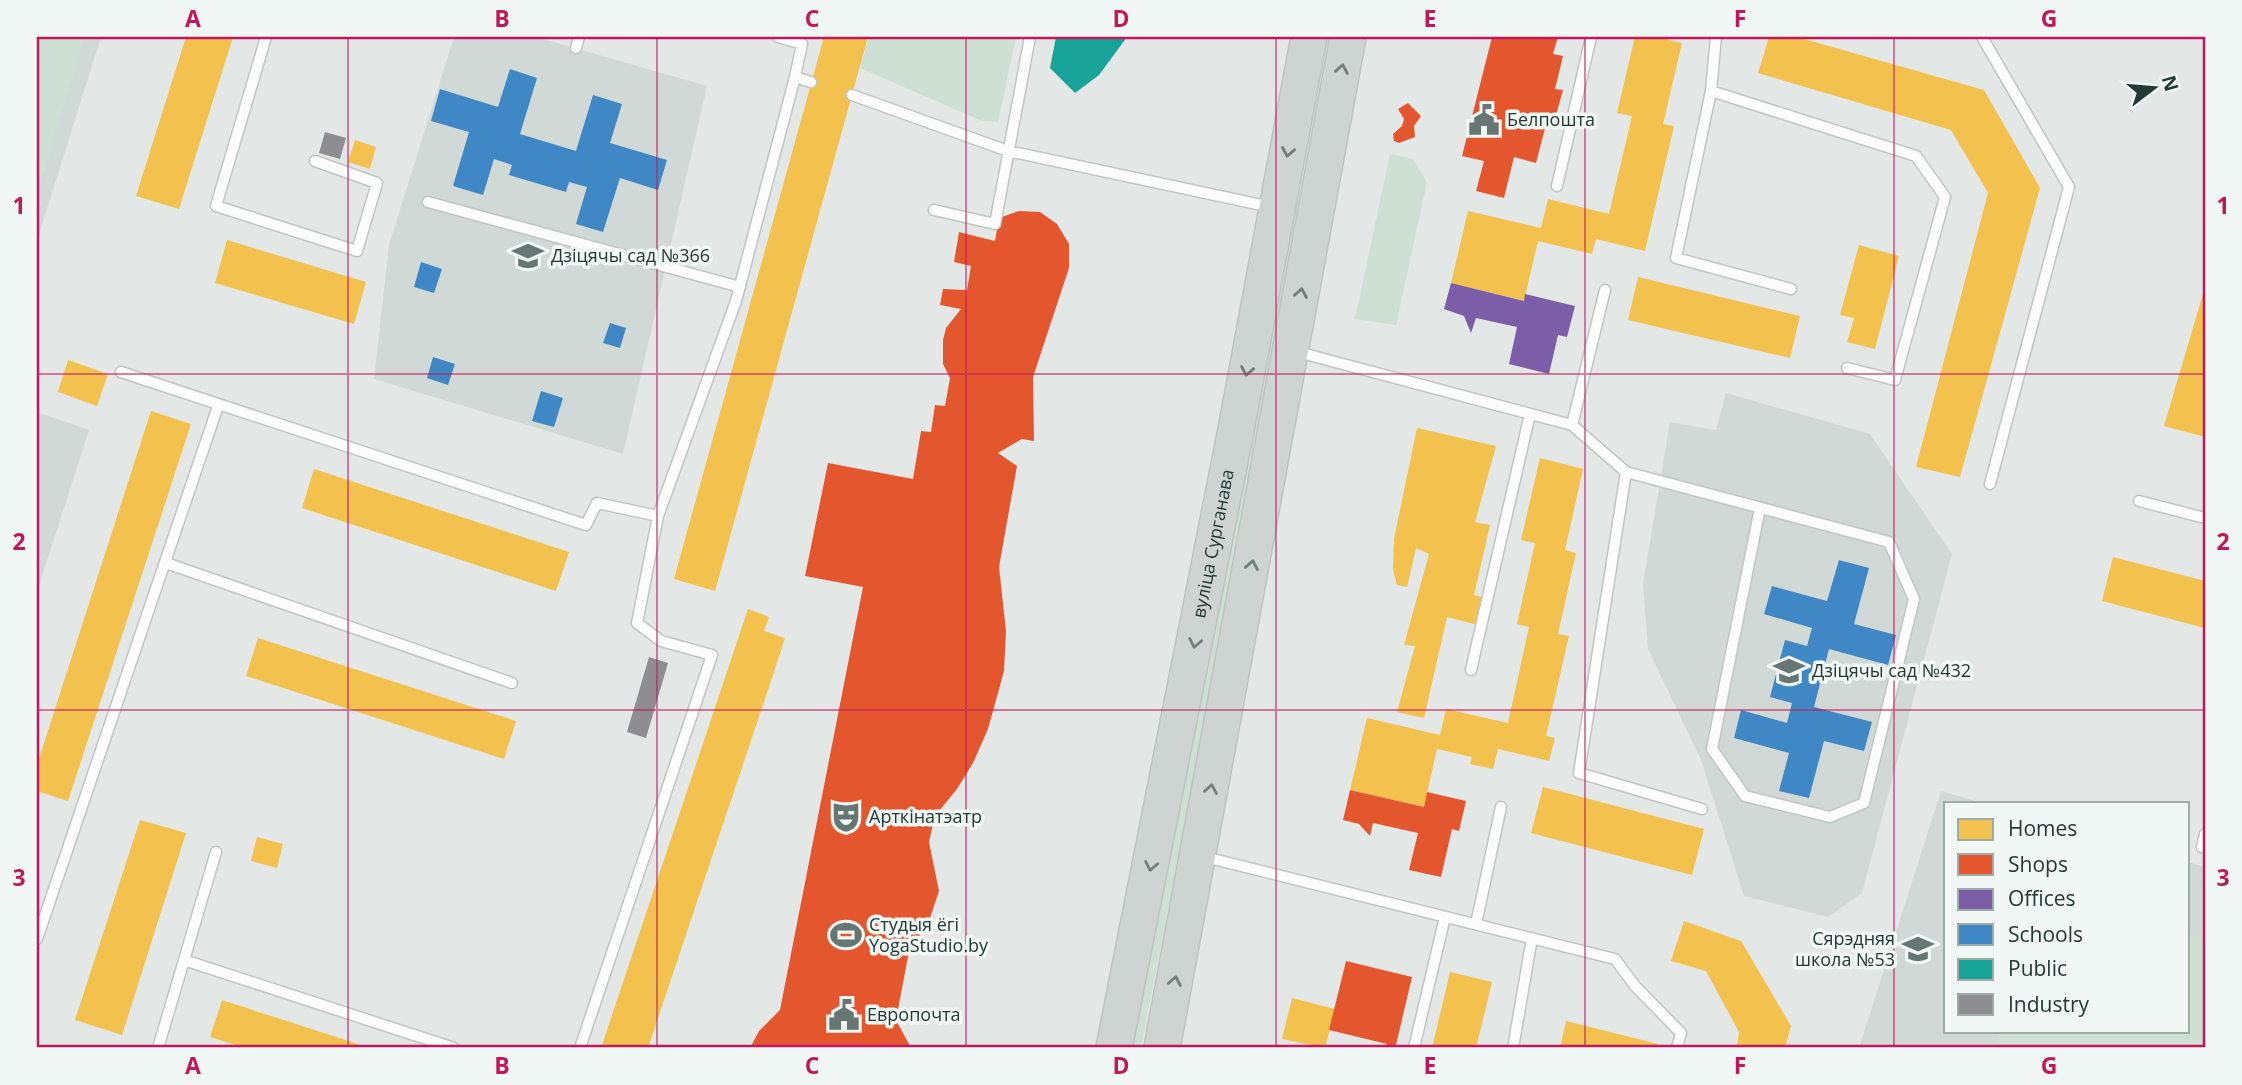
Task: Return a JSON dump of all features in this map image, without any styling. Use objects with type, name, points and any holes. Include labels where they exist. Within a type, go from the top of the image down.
[{"type":"main road","name":"вуліца Сурганава","points":[[1114,1048],[1236,435],[1309,37]]},
{"type":"main road","points":[[1162,1048],[1348,37]]},
{"type":"lane","points":[[265,37],[216,206],[357,251],[377,183],[315,160]]},
{"type":"lane","points":[[580,1048],[712,655],[661,641],[636,623],[658,516],[740,287],[795,77],[802,44],[778,37]]},
{"type":"lane","points":[[934,210],[995,223],[1030,37]]},
{"type":"lane","points":[[1557,186],[1591,37]]},
{"type":"lane","points":[[1716,37],[1711,91],[1676,258],[1791,289]]},
{"type":"lane","points":[[1982,37],[2069,187],[1990,484]]},
{"type":"lane","points":[[795,77],[811,82]]},
{"type":"lane","points":[[1711,91],[1916,156],[1945,197],[1895,380],[1847,368]]},
{"type":"lane","points":[[852,95],[1009,151],[1277,208]]},
{"type":"lane","points":[[428,202],[740,287]]},
{"type":"lane","points":[[1572,425],[1605,290]]},
{"type":"lane","points":[[1291,350],[1572,425],[1626,472],[1889,542],[1914,598],[1864,803],[1830,817],[1745,796],[1712,749],[1760,508]]},
{"type":"lane","points":[[121,372],[586,525],[597,503],[658,516]]},
{"type":"lane","points":[[37,939],[42,908],[166,563],[218,406]]},
{"type":"lane","points":[[1471,670],[1530,414]]},
{"type":"lane","points":[[1626,472],[1579,773],[1702,809]]},
{"type":"lane","points":[[2139,501],[2205,518]]},
{"type":"lane","points":[[166,563],[512,683]]},
{"type":"lane","points":[[1476,924],[1501,807]]},
{"type":"lane","points":[[2205,834],[2202,847],[2205,848]]},
{"type":"lane","points":[[158,1048],[216,852]]},
{"type":"lane","points":[[1199,856],[1615,959],[1635,986],[1681,1033],[1677,1048]]},
{"type":"lane","points":[[1414,1048],[1445,917]]},
{"type":"lane","points":[[1513,1048],[1532,938]]},
{"type":"lane","points":[[184,960],[454,1048]]},
{"type":"shaded area","points":[[37,37],[101,37],[37,241]]},
{"type":"shaded area","name":"Дзіцячы сад №366","points":[[454,37],[536,37],[707,86],[623,454],[374,379],[389,245]]},
{"type":"shaded area","name":"Дзіцячы сад №432","points":[[1726,393],[1870,434],[1952,554],[1862,893],[1828,917],[1744,896],[1701,760],[1648,649],[1643,584],[1670,422],[1716,430]]},
{"type":"shaded area","points":[[37,412],[89,430],[37,592]]},
{"type":"shaded area","name":"Сярэдняя школа №53","points":[[1941,791],[1979,802],[1944,802],[1944,1032],[2190,1032],[2190,863],[2205,867],[2205,1048],[1859,1048]]},
{"type":"green space","points":[[37,37],[84,37],[42,179],[37,183]]},
{"type":"green space","points":[[869,37],[1016,37],[998,122],[982,121],[860,68]]},
{"type":"green space","points":[[1390,154],[1413,159],[1427,182],[1396,325],[1355,319]]},
{"type":"green space","points":[[1294,200],[1306,203],[1141,1048],[1130,1048]]},
{"type":"green space","points":[[2190,934],[2205,938],[2205,1048],[1994,1048],[1998,1032],[2190,1032]]},
{"type":"building: Homes","points":[[186,37],[233,37],[179,209],[136,196]]},
{"type":"building: Homes","points":[[824,37],[868,37],[715,591],[674,579]]},
{"type":"building: Homes","points":[[1635,37],[1669,37],[1668,40],[1682,43],[1663,124],[1674,126],[1645,251],[1596,239],[1592,254],[1538,241],[1524,301],[1451,283],[1468,211],[1541,228],[1548,199],[1609,214],[1632,116],[1617,113]]},
{"type":"building: Homes","points":[[1769,37],[1797,37],[1984,90],[2040,188],[1960,477],[1916,467],[1988,193],[1951,130],[1758,73]]},
{"type":"building: Homes","points":[[355,140],[376,147],[370,169],[348,162]]},
{"type":"building: Homes","points":[[227,240],[366,282],[354,324],[215,283]]},
{"type":"building: Homes","points":[[1859,245],[1899,256],[1875,349],[1847,342],[1854,318],[1840,315]]},
{"type":"building: Homes","points":[[1638,277],[1800,316],[1790,358],[1628,320]]},
{"type":"building: Homes","points":[[2205,287],[2205,437],[2164,426]]},
{"type":"building: Homes","points":[[68,360],[108,374],[97,406],[58,392]]},
{"type":"building: Homes","points":[[151,411],[191,424],[68,801],[37,791],[37,765]]},
{"type":"building: Homes","points":[[1417,428],[1496,446],[1475,522],[1490,525],[1474,595],[1485,598],[1478,625],[1447,617],[1424,718],[1397,712],[1415,646],[1404,645],[1429,554],[1416,548],[1407,587],[1397,585],[1393,569],[1394,539]]},
{"type":"building: Homes","points":[[1540,458],[1583,469],[1565,550],[1576,553],[1558,634],[1569,636],[1546,736],[1555,738],[1549,761],[1498,749],[1493,769],[1470,764],[1472,757],[1437,749],[1424,807],[1350,790],[1367,718],[1440,735],[1446,709],[1508,723],[1529,627],[1517,624],[1535,543],[1521,540]]},
{"type":"building: Homes","points":[[314,469],[569,552],[556,591],[302,508]]},
{"type":"building: Homes","points":[[2113,557],[2205,581],[2205,628],[2102,601]]},
{"type":"building: Homes","points":[[748,609],[769,617],[764,631],[785,638],[773,675],[648,1048],[601,1048]]},
{"type":"building: Homes","points":[[258,638],[516,721],[504,759],[246,676]]},
{"type":"building: Homes","points":[[1543,787],[1704,829],[1692,875],[1531,833]]},
{"type":"building: Homes","points":[[140,820],[186,833],[122,1035],[75,1020]]},
{"type":"building: Homes","points":[[257,837],[283,844],[277,868],[251,861]]},
{"type":"building: Homes","points":[[1684,921],[1741,941],[1791,1026],[1785,1048],[1737,1048],[1739,1032],[1706,971],[1671,961]]},
{"type":"building: Homes","points":[[1450,972],[1492,982],[1476,1048],[1432,1048]]},
{"type":"building: Homes","points":[[1292,998],[1335,1009],[1325,1048],[1282,1039]]},
{"type":"building: Homes","points":[[222,1000],[370,1048],[245,1048],[210,1037]]},
{"type":"building: Homes","points":[[1566,1021],[1658,1044],[1656,1048],[1560,1048]]},
{"type":"building: Shops","points":[[1492,37],[1558,37],[1553,54],[1563,56],[1555,89],[1563,90],[1555,119],[1548,117],[1536,163],[1514,157],[1504,198],[1476,191],[1484,161],[1462,156]]},
{"type":"building: Shops","points":[[1408,103],[1421,116],[1414,126],[1415,137],[1399,143],[1394,141],[1393,134],[1402,126],[1404,119],[1398,109]]},
{"type":"building: Shops","points":[[1019,211],[1040,212],[1057,224],[1069,244],[1069,268],[1033,377],[1034,441],[1022,439],[998,453],[1017,466],[999,567],[1006,631],[1004,671],[988,729],[973,763],[957,789],[935,816],[929,842],[939,891],[927,927],[910,946],[896,1020],[911,1048],[750,1048],[759,1031],[780,1010],[863,587],[805,576],[828,463],[913,479],[921,431],[931,432],[935,405],[945,406],[950,378],[943,364],[943,340],[946,328],[961,309],[940,305],[943,289],[967,290],[971,266],[954,262],[959,232],[995,241],[999,218]]},
{"type":"building: Shops","points":[[1350,790],[1424,807],[1427,792],[1466,801],[1459,831],[1452,829],[1441,877],[1409,870],[1418,833],[1373,823],[1370,836],[1359,824],[1343,820]]},
{"type":"building: Shops","points":[[1346,961],[1412,977],[1396,1045],[1406,1048],[1386,1048],[1387,1044],[1329,1030]]},
{"type":"building: Offices","points":[[1451,283],[1524,301],[1525,294],[1575,306],[1567,337],[1558,335],[1549,374],[1509,364],[1517,327],[1476,318],[1471,333],[1464,316],[1444,309]]},
{"type":"building: Schools","points":[[510,69],[537,78],[520,134],[576,151],[593,95],[622,104],[610,143],[667,160],[658,190],[620,178],[603,232],[576,224],[587,187],[569,182],[566,192],[509,175],[512,165],[494,159],[483,195],[453,186],[469,132],[431,121],[440,89],[498,107]]},
{"type":"building: Schools","points":[[421,262],[442,269],[434,293],[414,287]]},
{"type":"building: Schools","points":[[610,323],[626,328],[620,348],[603,343]]},
{"type":"building: Schools","points":[[433,357],[455,364],[448,385],[427,378]]},
{"type":"building: Schools","points":[[541,391],[563,398],[554,427],[532,421]]},
{"type":"building: Schools","points":[[1839,560],[1869,568],[1854,624],[1896,635],[1888,665],[1829,649],[1814,707],[1872,722],[1864,751],[1824,741],[1809,798],[1779,791],[1789,753],[1734,738],[1741,710],[1787,723],[1792,703],[1770,697],[1785,640],[1807,646],[1812,628],[1764,614],[1772,586],[1827,601]]},
{"type":"building: Public","points":[[1056,37],[1127,37],[1099,75],[1075,93],[1050,68]]},
{"type":"building: Industry","points":[[325,132],[346,138],[340,159],[319,153]]},
{"type":"building: Industry","points":[[649,657],[668,663],[646,738],[627,732]]},
{"type":"place","name":"Белпошта","points":[[1484,120]]},
{"type":"place","name":"Дзіцячы сад №366","points":[[528,256]]},
{"type":"place","name":"Дзіцячы сад №432","points":[[1789,671]]},
{"type":"place","name":"Арткінатэатр","points":[[846,817]]},
{"type":"place","name":"Студыя ёгі YogaStudio.by","points":[[846,935]]},
{"type":"place","name":"Сярэдняя школа №53","points":[[1918,949]]},
{"type":"place","name":"Европочта","points":[[844,1015]]}]
